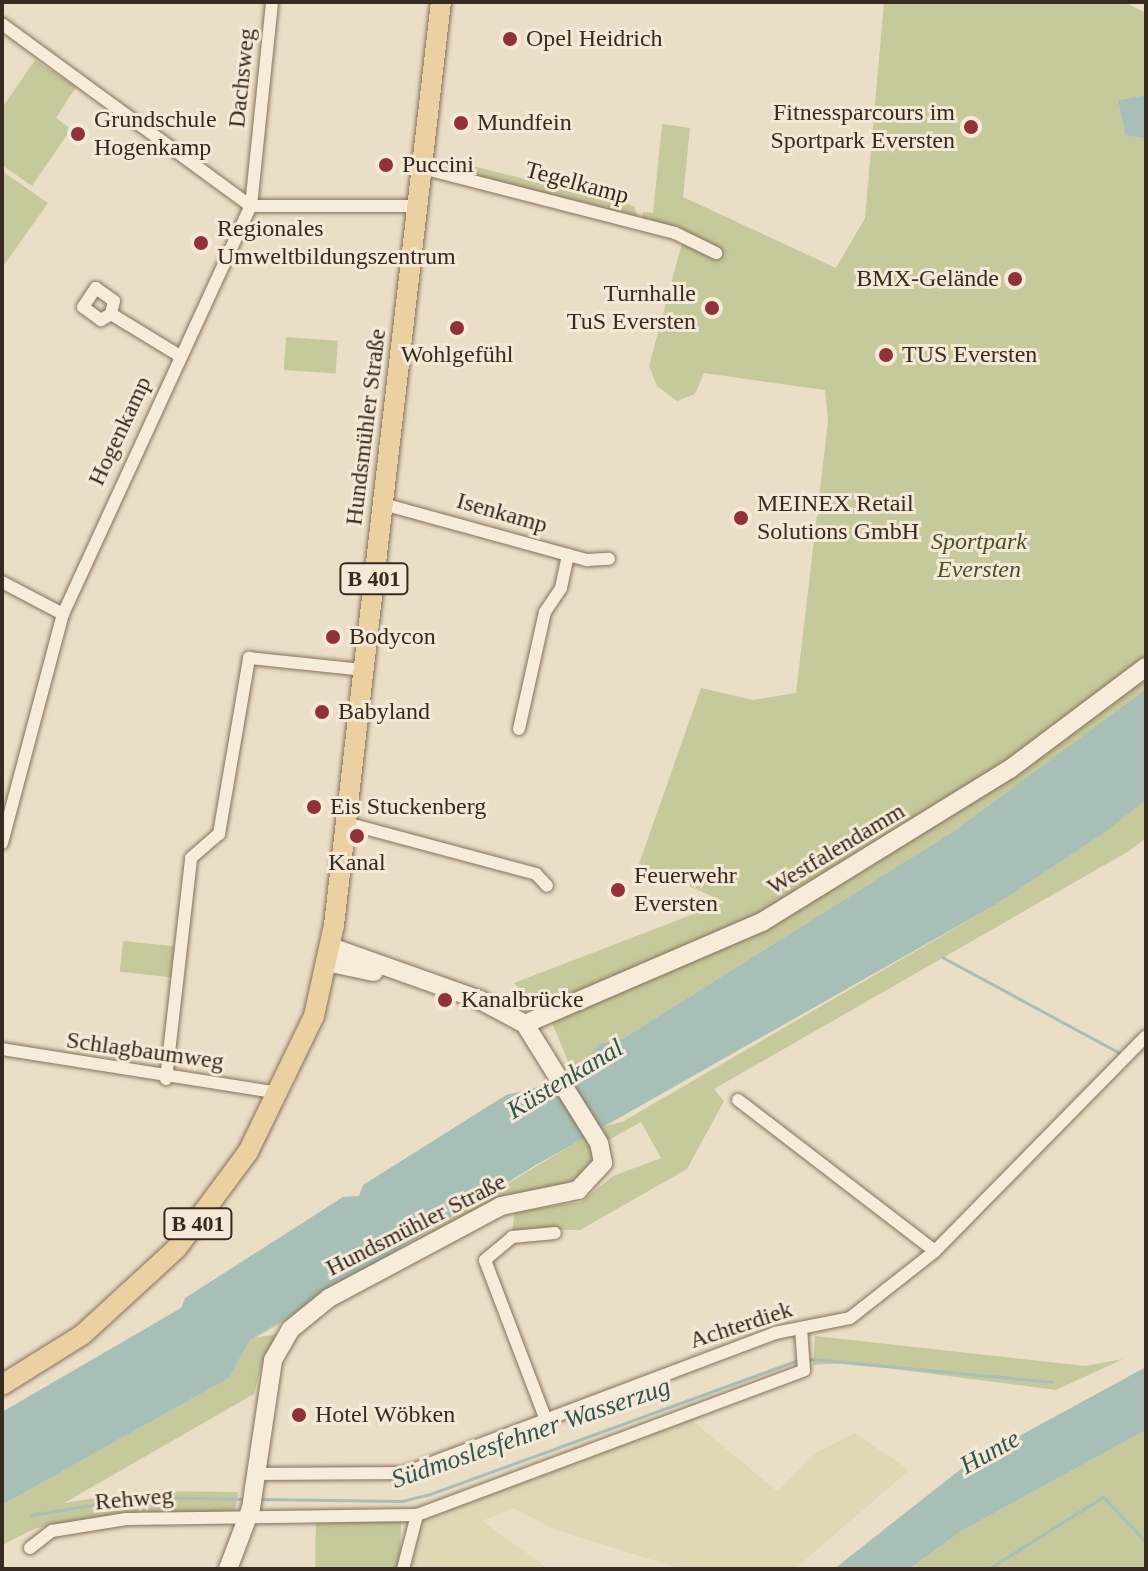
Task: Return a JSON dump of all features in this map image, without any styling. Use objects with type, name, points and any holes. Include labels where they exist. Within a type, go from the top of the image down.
[{"type":"main road","name":"Hundsmühler Straße","points":[[329,954],[441,2]]},
{"type":"main road","name":"B 401","points":[[2,1385],[82,1335],[176,1249],[222,1193],[281,1093],[329,954]]},
{"type":"street","name":"Dachsweg","points":[[251,206],[272,2]]},
{"type":"street","points":[[2,24],[251,206],[417,206]]},
{"type":"street","name":"Tegelkamp","points":[[422,168],[675,233],[716,253]]},
{"type":"street","name":"Hogenkamp","points":[[2,843],[63,614],[251,206]]},
{"type":"street","points":[[111,314],[180,356]]},
{"type":"street","name":"Isenkamp","points":[[383,504],[568,555],[609,559]]},
{"type":"street","points":[[519,729],[545,612],[561,588],[568,555]]},
{"type":"street","points":[[2,582],[63,614]]},
{"type":"street","points":[[166,1079],[191,858],[219,834],[249,658],[363,670]]},
{"type":"street","name":"Westfalendamm","points":[[525,1024],[762,922],[1010,769],[1146,667]]},
{"type":"street","points":[[346,823],[536,874],[547,886]]},
{"type":"street","points":[[329,954],[428,981],[525,1024]]},
{"type":"street","name":"Hundsmühler Straße","points":[[228,1569],[253,1497],[273,1360],[291,1329],[329,1298],[501,1206],[588,1184],[603,1163],[599,1143],[559,1072],[525,1024]]},
{"type":"street","name":"Achterdiek","points":[[253,1497],[405,1473],[801,1328],[850,1318],[935,1251],[1146,1036]]},
{"type":"street","name":"Schlagbaumweg","points":[[2,1049],[166,1079],[281,1093]]},
{"type":"street","points":[[738,1100],[935,1251]]},
{"type":"street","points":[[546,1420],[485,1260],[512,1237],[555,1233]]},
{"type":"street","points":[[253,1497],[417,1515],[804,1370],[801,1328]]},
{"type":"street","name":"Rehweg","points":[[30,1548],[52,1531],[253,1497]]},
{"type":"street","points":[[403,1569],[417,1515]]},
{"type":"shaded area","points":[[687,1416],[777,1491],[816,1453],[855,1433],[909,1470],[795,1569],[682,1569],[556,1530],[513,1508],[482,1521],[549,1569],[407,1569],[423,1515]]},
{"type":"green space","name":"Sportpark Eversten","points":[[884,2],[1124,2],[1146,13],[1146,95],[1118,100],[1125,135],[1146,139],[1146,689],[954,831],[622,1039],[598,1044],[575,1078],[553,1025],[514,983],[725,902],[639,864],[701,688],[753,700],[796,693],[828,421],[825,390],[704,373],[695,394],[677,401],[657,386],[649,366],[685,232],[642,218],[643,212],[653,213],[662,124],[690,128],[683,197],[836,268],[865,218]]},
{"type":"green space","points":[[35,60],[76,87],[56,118],[71,129],[32,186],[2,165],[2,108]]},
{"type":"green space","points":[[452,161],[634,206],[638,217],[451,169]]},
{"type":"green space","points":[[2,171],[48,203],[2,268]]},
{"type":"green space","points":[[286,337],[338,341],[336,374],[284,370]]},
{"type":"green space","points":[[1146,800],[1146,838],[1129,851],[714,1089],[724,1101],[687,1169],[580,1230],[512,1230],[515,1212],[581,1202],[613,1176],[661,1158],[641,1122],[592,1149],[594,1162],[579,1181],[498,1200],[255,1338],[281,1333],[263,1360],[254,1394],[64,1503],[140,1491],[238,1492],[235,1513],[141,1512],[36,1528],[2,1545],[2,1505],[229,1378],[250,1340],[601,1127],[622,1122],[995,905]]},
{"type":"green space","points":[[123,941],[174,946],[170,977],[120,972]]},
{"type":"green space","points":[[815,1336],[1085,1366],[1123,1359],[1056,1390],[848,1363],[813,1365]]},
{"type":"green space","points":[[1146,1430],[1146,1569],[909,1569],[963,1530]]},
{"type":"green space","points":[[316,1520],[401,1521],[400,1569],[315,1569]]},
{"type":"water","points":[[1146,95],[1146,139],[1125,135],[1118,100]]},
{"type":"water","points":[[1146,689],[1146,800],[1105,832],[995,905],[536,1165],[250,1340],[229,1378],[2,1505],[2,1412],[181,1308],[185,1298],[343,1197],[359,1196],[363,1185],[506,1095],[575,1078],[598,1044],[622,1039],[954,831]]},
{"type":"water","name":"Hunte","points":[[1146,1367],[1146,1430],[963,1530],[909,1569],[834,1569],[966,1465]]},
{"type":"waterway","points":[[942,957],[1123,1055]]},
{"type":"waterway","name":"Südmoslesfehner Wasserzug","points":[[810,1359],[1052,1382]]},
{"type":"waterway","name":"Südmoslesfehner Wasserzug","points":[[258,1499],[402,1501],[430,1494],[798,1360]]},
{"type":"waterway","name":"Südmoslesfehner Wasserzug","points":[[31,1515],[141,1497],[246,1499]]},
{"type":"waterway","points":[[988,1569],[1103,1497],[1146,1542]]},
{"type":"place","name":"Opel Heidrich","points":[[510,39]]},
{"type":"place","name":"Mundfein","points":[[461,123]]},
{"type":"place","name":"Fitnessparcours im Sportpark Eversten","points":[[971,127]]},
{"type":"place","name":"Grundschule Hogenkamp","points":[[78,134]]},
{"type":"place","name":"Puccini","points":[[386,165]]},
{"type":"place","name":"Regionales Umweltbildungszentrum","points":[[201,243]]},
{"type":"place","name":"BMX-Gelände","points":[[1015,279]]},
{"type":"place","name":"Turnhalle TuS Eversten","points":[[712,308]]},
{"type":"place","name":"Wohlgefühl","points":[[457,328]]},
{"type":"place","name":"TUS Eversten","points":[[886,355]]},
{"type":"place","name":"MEINEX Retail Solutions GmbH","points":[[741,518]]},
{"type":"place","name":"Bodycon","points":[[333,637]]},
{"type":"place","name":"Babyland","points":[[322,712]]},
{"type":"place","name":"Eis Stuckenberg","points":[[314,807]]},
{"type":"place","name":"Kanal","points":[[357,836]]},
{"type":"place","name":"Feuerwehr Eversten","points":[[618,890]]},
{"type":"place","name":"Kanalbrücke","points":[[445,1000]]},
{"type":"place","name":"Hotel Wöbken","points":[[299,1415]]},
{"type":"water label","name":"Küstenkanal","points":[[565,1079]]}]
